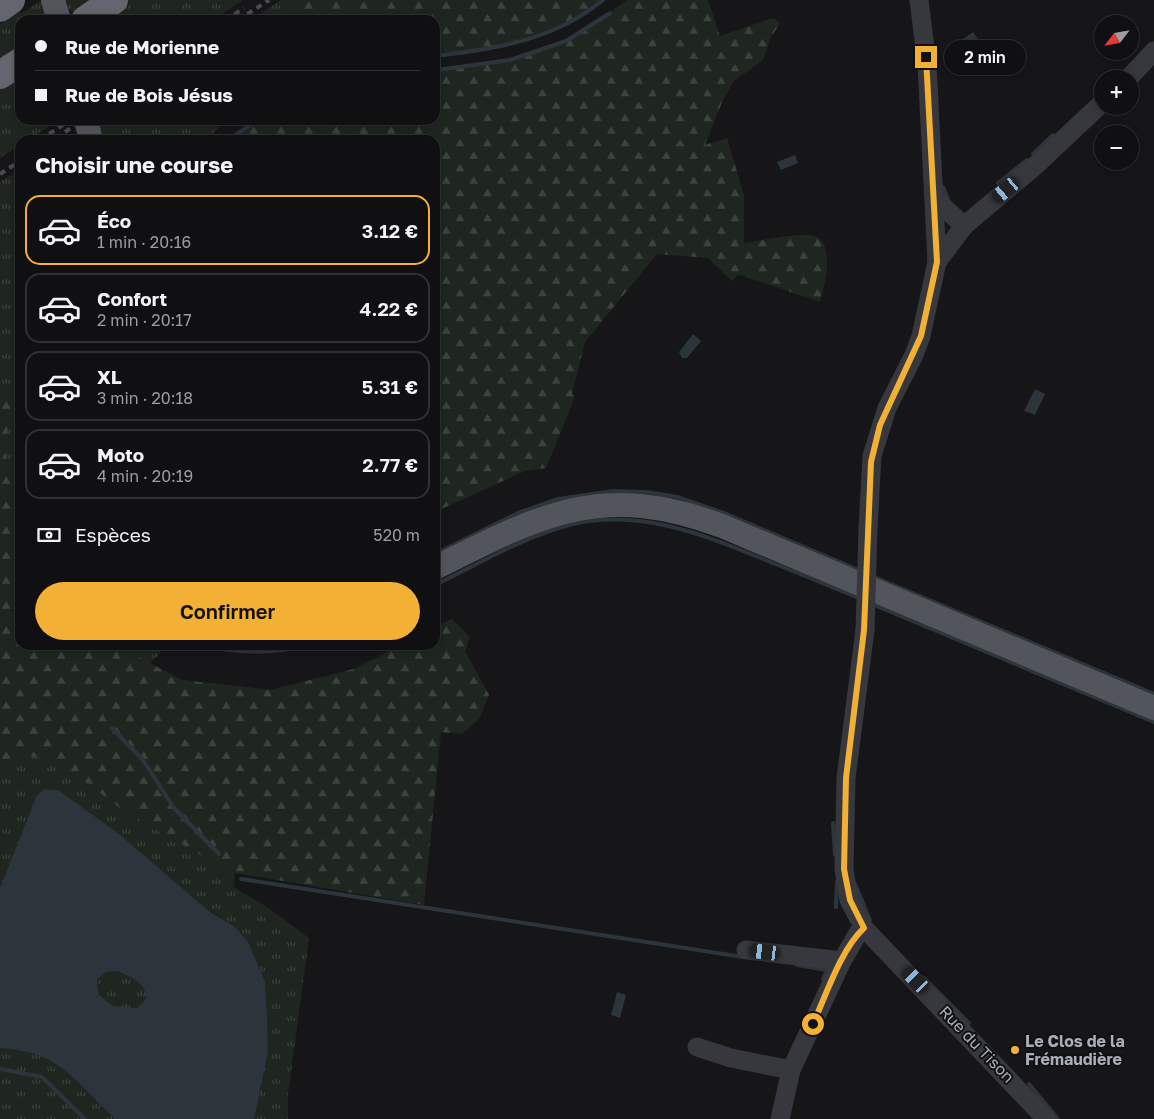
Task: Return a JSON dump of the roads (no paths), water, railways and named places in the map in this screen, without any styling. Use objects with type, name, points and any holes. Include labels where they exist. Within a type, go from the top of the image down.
[{"type":"highway","points":[[0,8],[11,0]]},
{"type":"highway","points":[[92,15],[114,0]]},
{"type":"highway","points":[[0,75],[15,65]]},
{"type":"main road","points":[[53,0],[58,15]]},
{"type":"main road","points":[[440,566],[514,529],[564,511],[603,505],[642,505],[662,508],[722,526],[1154,708]]},
{"type":"street","points":[[919,0],[927,64],[935,199],[934,234],[937,262]]},
{"type":"street","points":[[1136,70],[1154,51]]},
{"type":"street","points":[[937,262],[964,226],[1035,166],[1094,111]]},
{"type":"street","points":[[935,199],[964,226]]},
{"type":"street","name":"Rue du Tison","points":[[937,262],[921,336],[914,355],[887,408],[872,456],[864,630],[846,778],[844,869],[850,900],[864,928],[1046,1119]]},
{"type":"street","points":[[780,1119],[791,1070],[842,962],[858,933],[864,928]]},
{"type":"street","points":[[746,950],[842,962]]},
{"type":"street","points":[[697,1047],[730,1058],[791,1070]]},
{"type":"waterway","points":[[440,55],[502,46],[545,33],[565,25],[603,0]]},
{"type":"waterway","points":[[440,70],[510,60],[566,41],[610,13]]},
{"type":"waterway","points":[[236,135],[250,125]]},
{"type":"waterway","points":[[1033,154],[1053,135]]},
{"type":"waterway","points":[[998,183],[1027,160]]},
{"type":"waterway","points":[[943,187],[948,199]]},
{"type":"waterway","points":[[440,552],[518,513],[558,499],[613,491],[647,492],[677,497],[724,513],[861,571]]},
{"type":"waterway","points":[[440,582],[503,551],[555,529],[598,520],[623,520],[671,526],[694,533],[861,599]]},
{"type":"waterway","points":[[872,576],[1154,694]]},
{"type":"waterway","points":[[872,604],[1154,722]]},
{"type":"waterway","points":[[239,650],[279,650]]},
{"type":"waterway","points":[[112,728],[143,760],[174,808],[219,854]]},
{"type":"waterway","points":[[833,823],[835,855]]},
{"type":"waterway","points":[[241,879],[743,957]]},
{"type":"waterway","points":[[836,907],[837,882]]},
{"type":"waterway","points":[[855,884],[870,920]]},
{"type":"waterway","points":[[797,965],[827,970],[823,979]]},
{"type":"waterway","points":[[923,977],[969,1023]]},
{"type":"waterway","points":[[0,1069],[42,1077],[85,1119]]},
{"type":"waterway","points":[[1029,1084],[1058,1119]]},
{"type":"railway","points":[[246,15],[269,0]]},
{"type":"railway","points":[[233,15],[244,8]]},
{"type":"railway","points":[[48,135],[62,125]]},
{"type":"railway","points":[[65,132],[76,125]]},
{"type":"railway","points":[[0,174],[15,164]]},
{"type":"place","name":"Le Clos de la Frémaudière","points":[[1015,1050]]}]
